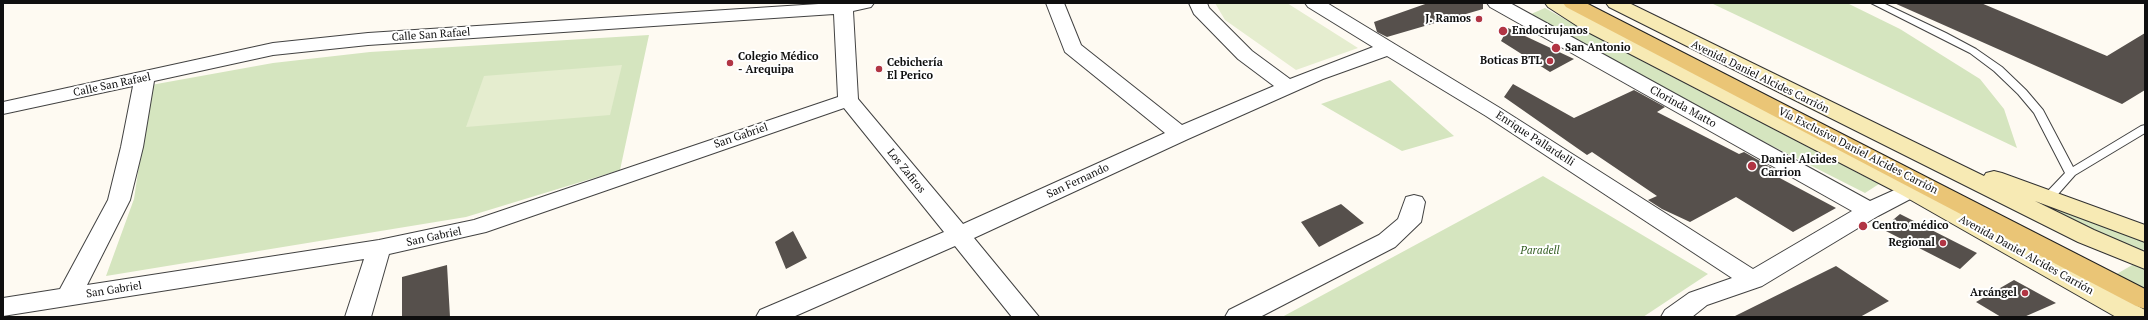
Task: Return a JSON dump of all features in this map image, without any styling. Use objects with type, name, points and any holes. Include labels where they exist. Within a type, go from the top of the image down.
[{"type":"main road","name":"Avenida Daniel Alcides Carrión","points":[[1554,3],[1589,25],[1910,190],[2084,271],[2137,317]]},
{"type":"main road","name":"Vía Exclusiva Daniel Alcides Carrión","points":[[1572,3],[2084,271],[2145,300]]},
{"type":"main road","name":"Vía Exclusiva Daniel Alcides Carrión","points":[[1598,3],[2084,271],[2145,290]]},
{"type":"main road","name":"Avenida Daniel Alcides Carrión","points":[[1615,3],[1896,144],[2086,236],[2145,261]]},
{"type":"main road","points":[[1896,144],[2145,234]]},
{"type":"main road","points":[[2084,271],[2112,317]]},
{"type":"street","name":"Calle San Rafael","points":[[3,108],[144,79],[273,49],[368,39],[843,6],[865,3]]},
{"type":"street","points":[[1055,3],[1072,48],[1180,134]]},
{"type":"street","points":[[1198,3],[1201,10],[1244,54],[1288,87]]},
{"type":"street","name":"Enrique Pallardelli","points":[[1314,3],[1493,112],[1753,280]]},
{"type":"street","name":"Clorinda Matto","points":[[1496,3],[1870,211]]},
{"type":"street","points":[[843,6],[848,100]]},
{"type":"street","name":"San Fernando","points":[[769,317],[959,235],[1180,134],[1288,87],[1389,48]]},
{"type":"street","points":[[68,297],[119,200],[132,147],[144,79]]},
{"type":"street","name":"Los Zafiros","points":[[848,100],[1026,317]]},
{"type":"street","name":"San Gabriel","points":[[3,308],[378,248],[478,227],[848,100]]},
{"type":"street","points":[[1674,317],[1698,299],[1753,280],[1870,211],[1910,190]]},
{"type":"street","points":[[1238,317],[1387,241],[1409,222],[1414,202]]},
{"type":"street","points":[[358,317],[378,248]]},
{"type":"lane","points":[[1876,3],[1955,41],[1973,51],[1998,69],[2022,92],[2039,112],[2071,173]]},
{"type":"lane","points":[[2048,198],[2071,173],[2145,128]]},
{"type":"green space","points":[[1215,3],[1287,3],[1358,48],[1296,70],[1225,20]]},
{"type":"green space","points":[[1711,3],[1847,3],[1900,29],[1980,79],[2004,109],[2017,148]]},
{"type":"green space","points":[[1545,8],[1609,44],[1879,184],[1865,193],[1721,120],[1531,14]]},
{"type":"green space","points":[[649,35],[620,170],[466,217],[106,276],[134,199],[151,85],[273,63],[370,52]]},
{"type":"green space","points":[[622,65],[610,115],[466,127],[484,76]]},
{"type":"green space","points":[[1390,80],[1454,136],[1402,151],[1321,104]]},
{"type":"green space","name":"Paradell","points":[[1543,176],[1708,274],[1643,317],[1282,317]]},
{"type":"green space","points":[[2050,207],[2072,213],[2145,242],[2145,248],[2142,251],[2104,236],[2046,208]]},
{"type":"green space","points":[[2134,264],[2145,269],[2145,306],[2101,283]]},
{"type":"building","points":[[1428,3],[1483,3],[1483,9],[1387,37],[1377,32],[1374,22]]},
{"type":"building","points":[[1894,3],[1981,3],[2107,56],[2145,33],[2145,90],[2122,104]]},
{"type":"building","points":[[1508,28],[1574,59],[1550,72],[1501,41]]},
{"type":"building","points":[[1513,84],[1574,118],[1634,90],[1665,107],[1657,112],[1739,154],[1744,152],[1781,173],[1776,176],[1836,208],[1793,232],[1736,197],[1690,222],[1662,209],[1648,200],[1657,196],[1592,152],[1587,155],[1504,97]]},
{"type":"building","points":[[1341,204],[1364,223],[1319,247],[1301,222]]},
{"type":"building","points":[[1900,214],[1977,253],[1960,269],[1882,229]]},
{"type":"building","points":[[793,231],[807,258],[786,269],[775,242]]},
{"type":"building","points":[[447,265],[450,317],[402,317],[402,277]]},
{"type":"building","points":[[1836,266],[1889,301],[1860,317],[1733,317]]},
{"type":"building","points":[[2014,280],[2056,303],[2024,317],[2001,317],[1976,302]]},
{"type":"place","name":"J. Ramos","points":[[1479,19]]},
{"type":"place","name":"Endocirujanos","points":[[1503,31]]},
{"type":"place","name":"San Antonio","points":[[1556,48]]},
{"type":"place","name":"Boticas BTL","points":[[1550,61]]},
{"type":"place","name":"Colegio Médico - Arequipa","points":[[730,63]]},
{"type":"place","name":"Cebichería El Perico","points":[[879,69]]},
{"type":"place","name":"Daniel Alcides Carrion","points":[[1752,166]]},
{"type":"place","name":"Centro médico","points":[[1863,226]]},
{"type":"place","name":"Regional","points":[[1943,243]]},
{"type":"place","name":"Arcángel","points":[[2025,293]]}]
